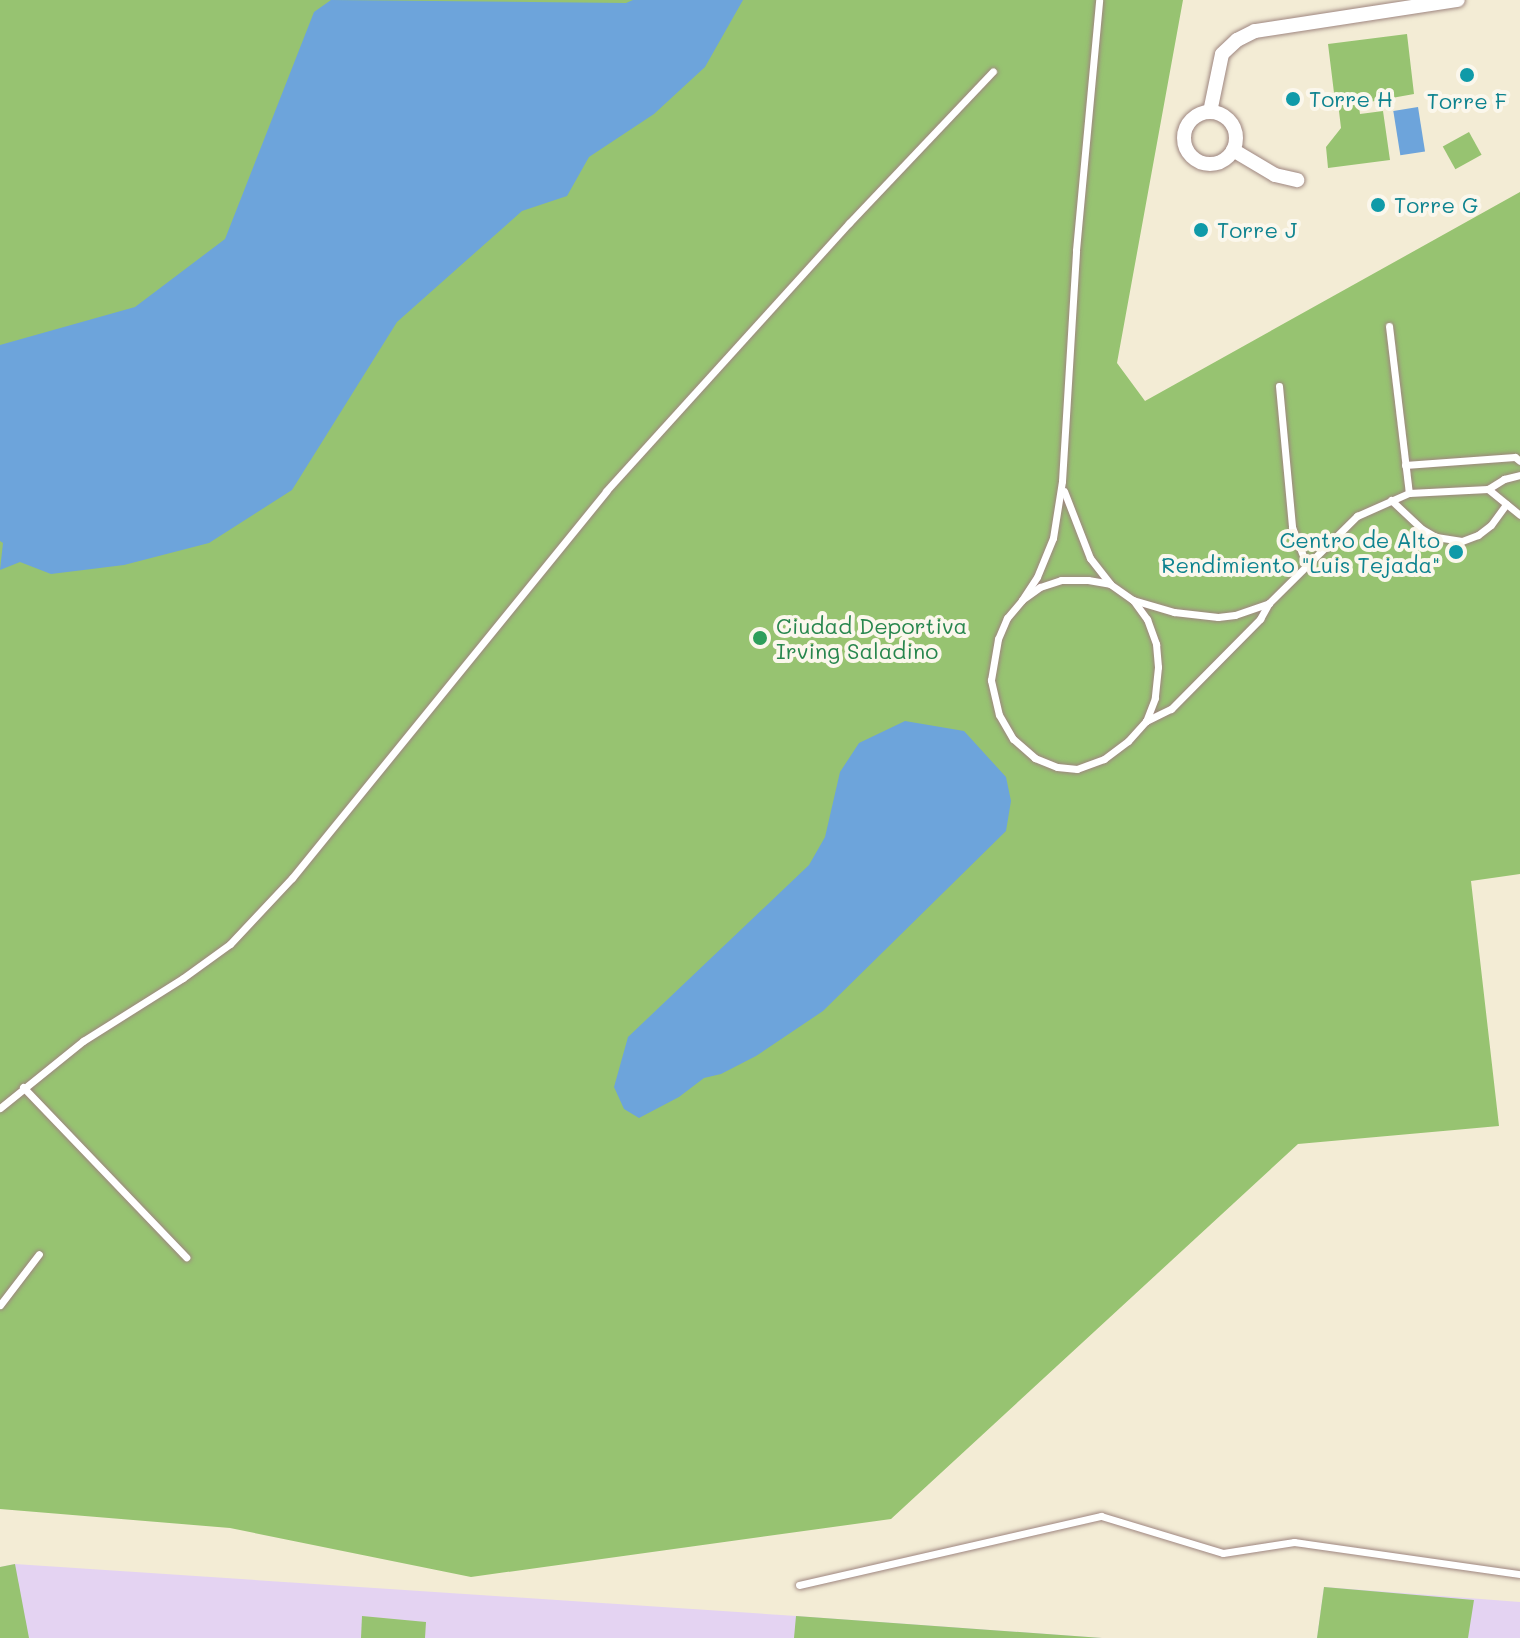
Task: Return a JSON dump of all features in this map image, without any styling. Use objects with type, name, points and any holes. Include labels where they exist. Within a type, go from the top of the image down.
[{"type":"street","points":[[1210,112],[1222,54],[1237,40],[1255,31],[1352,7],[1458,0]]},
{"type":"street","points":[[1199,114],[1221,114],[1235,129],[1233,150],[1221,162],[1203,163],[1189,153],[1185,131],[1199,114]]},
{"type":"street","points":[[1233,150],[1276,180],[1297,180]]},
{"type":"lane","points":[[1099,0],[1076,250],[1062,481],[1053,538],[1037,577],[998,639],[991,680],[999,715],[1013,739],[1035,758],[1057,767],[1077,769],[1104,759],[1128,741],[1146,721],[1155,698],[1156,644],[1147,619],[1133,600]]},
{"type":"lane","points":[[0,1108],[83,1041],[183,978],[230,944],[329,833],[606,491],[840,232],[993,71]]},
{"type":"lane","points":[[1389,326],[1409,493]]},
{"type":"lane","points":[[1279,386],[1292,527],[1307,566]]},
{"type":"lane","points":[[1405,465],[1515,457],[1520,461]]},
{"type":"lane","points":[[1146,721],[1171,709],[1260,619],[1269,603],[1357,516],[1409,493],[1488,489],[1504,479],[1520,475]]},
{"type":"lane","points":[[1062,481],[1066,502],[1090,558],[1110,584],[1133,600],[1174,612],[1218,617],[1235,615],[1269,603]]},
{"type":"lane","points":[[1488,489],[1520,515]]},
{"type":"lane","points":[[1391,500],[1422,529],[1436,537],[1462,541],[1478,535],[1491,525],[1506,504]]},
{"type":"lane","points":[[1022,600],[1040,587],[1061,580],[1110,584]]},
{"type":"lane","points":[[23,1087],[186,1257]]},
{"type":"lane","points":[[0,1305],[39,1254]]},
{"type":"lane","points":[[799,1585],[1101,1516],[1223,1553],[1294,1542],[1520,1574]]},
{"type":"shaded area","points":[[15,1564],[1102,1638],[0,1638],[0,1567]]},
{"type":"shaded area","points":[[1324,1587],[1520,1602],[1520,1638],[1317,1638]]},
{"type":"green space","name":"Ciudad Deportiva Irving Saladino","points":[[0,0],[1183,0],[1117,363],[1145,401],[1520,192],[1520,874],[1471,881],[1499,1126],[1298,1144],[891,1519],[471,1577],[230,1528],[0,1509]]},
{"type":"green space","points":[[1407,34],[1414,94],[1364,103],[1363,98],[1358,99],[1360,114],[1383,111],[1390,160],[1328,168],[1326,147],[1341,128],[1338,103],[1351,100],[1335,101],[1328,44]]},
{"type":"green space","points":[[1469,132],[1482,155],[1455,169],[1443,147]]},
{"type":"green space","points":[[15,1564],[29,1638],[0,1638],[0,1567]]},
{"type":"green space","points":[[1324,1587],[1474,1600],[1468,1638],[1317,1638]]},
{"type":"green space","points":[[362,1616],[426,1622],[425,1638],[361,1638]]},
{"type":"green space","points":[[796,1616],[1102,1638],[794,1638]]},
{"type":"water","points":[[331,0],[626,3],[633,0],[743,0],[705,67],[654,114],[589,157],[567,196],[522,211],[397,322],[292,490],[209,543],[124,565],[51,574],[20,562],[0,570],[3,543],[0,541],[0,345],[135,307],[225,239],[314,12]]},
{"type":"water","points":[[1418,107],[1425,151],[1400,155],[1393,111]]},
{"type":"water","points":[[905,721],[964,731],[1006,777],[1011,801],[1006,831],[823,1011],[756,1056],[721,1074],[704,1078],[679,1097],[639,1118],[624,1109],[614,1087],[628,1037],[809,865],[825,837],[840,772],[859,743]]},
{"type":"place","name":"Torre F","points":[[1467,75]]},
{"type":"place","name":"Torre H","points":[[1293,99]]},
{"type":"place","name":"Torre G","points":[[1378,205]]},
{"type":"place","name":"Torre J","points":[[1201,230]]},
{"type":"place","name":"Centro de Alto Rendimiento \"Luis Tejada\"","points":[[1456,552]]},
{"type":"place","name":"Ciudad Deportiva Irving Saladino","points":[[760,638]]}]
